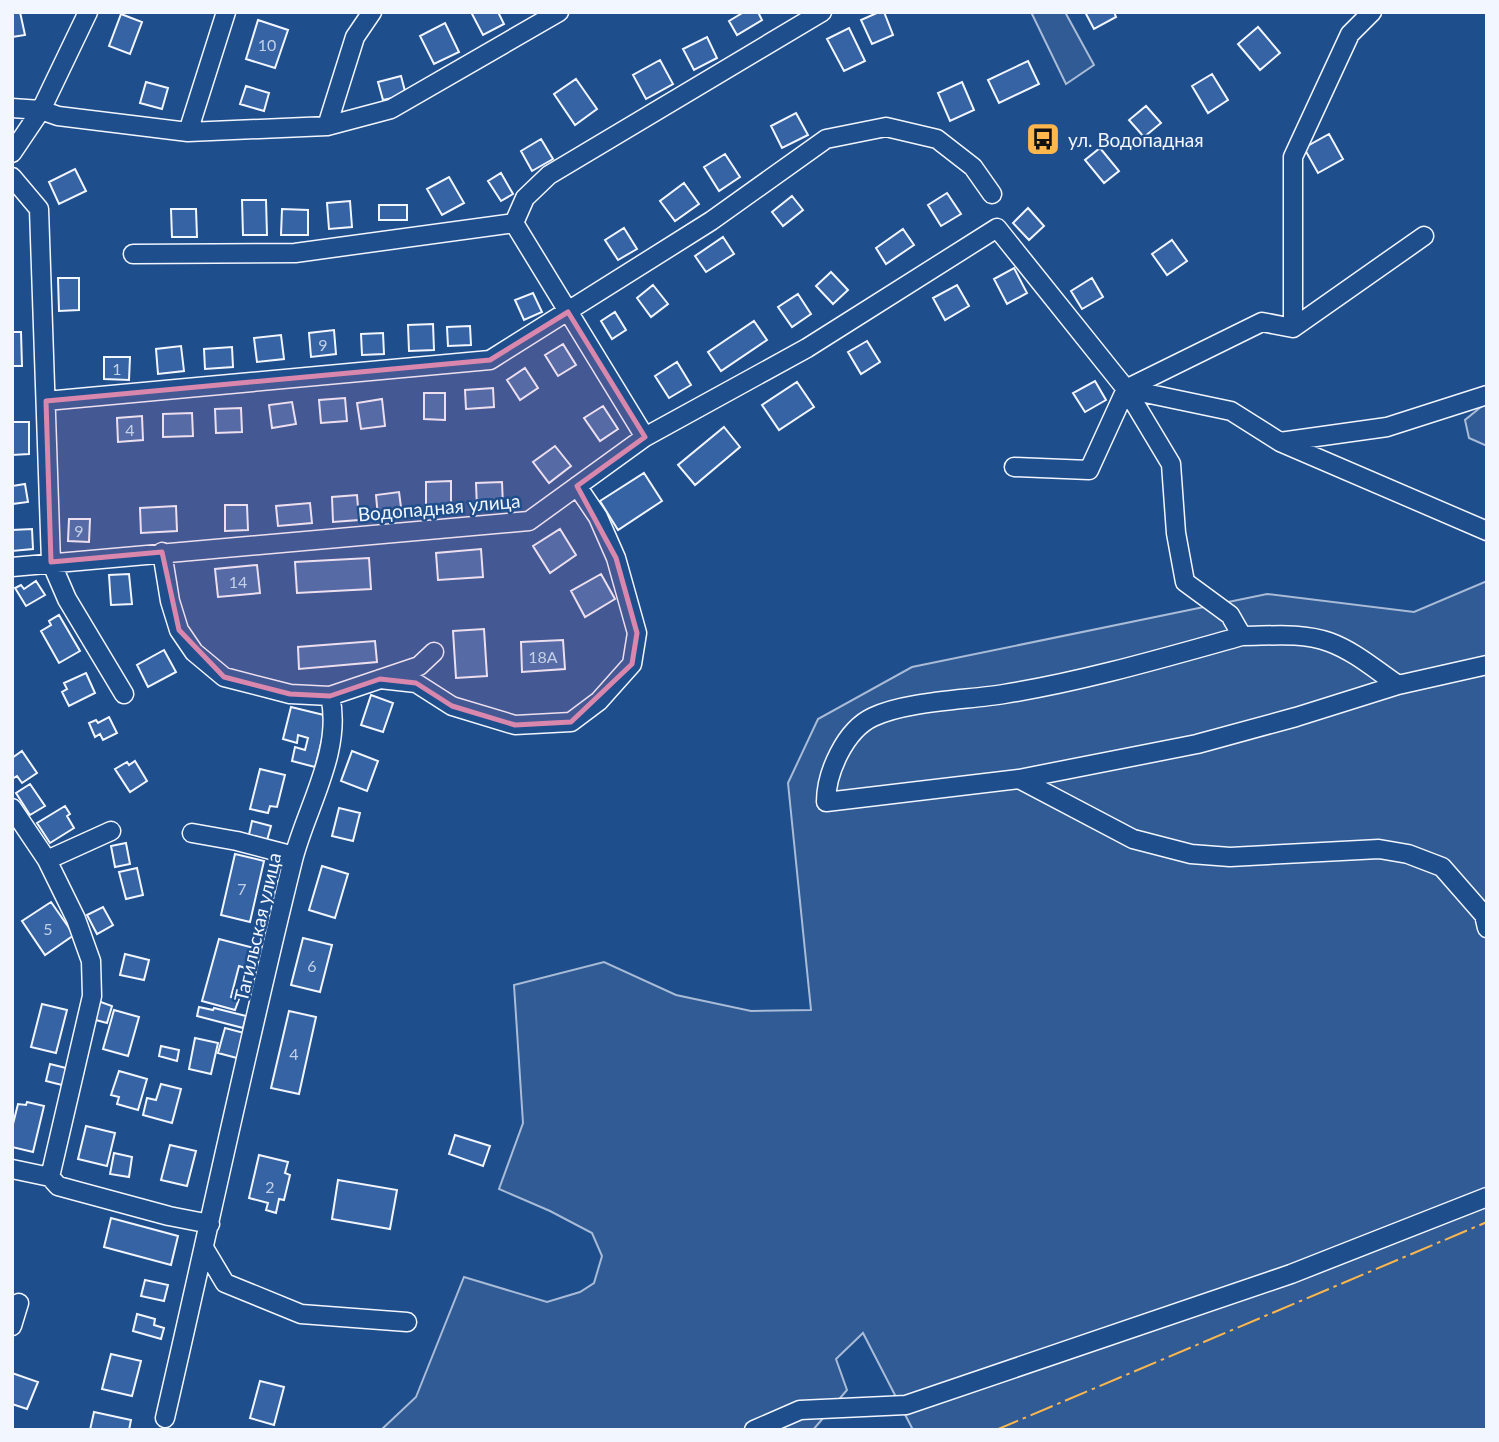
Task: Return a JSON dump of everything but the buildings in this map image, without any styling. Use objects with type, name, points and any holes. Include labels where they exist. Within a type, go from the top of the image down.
[{"type":"street","points":[[12,153],[41,110],[88,12]]},
{"type":"street","points":[[188,131],[226,12]]},
{"type":"street","points":[[327,126],[355,37],[372,12]]},
{"type":"street","points":[[12,108],[188,131],[327,126],[391,110],[559,12]]},
{"type":"street","points":[[514,223],[525,198],[549,175],[822,12]]},
{"type":"street","points":[[1293,328],[1293,157],[1350,34],[1373,12]]},
{"type":"street","points":[[46,401],[490,360],[711,221],[826,139],[886,127],[937,139],[973,167],[992,194]]},
{"type":"street","points":[[12,177],[39,209],[51,562],[67,599],[124,694]]},
{"type":"street","points":[[133,254],[295,253],[514,223]]},
{"type":"street","points":[[514,223],[645,437]]},
{"type":"street","name":"Водопадная улица","points":[[12,567],[529,521],[645,437],[807,348],[997,228],[1126,389]]},
{"type":"street","points":[[1014,467],[1089,470],[1126,389],[1262,322],[1293,328],[1424,236]]},
{"type":"street","points":[[1126,389],[1230,411],[1280,442],[1487,531]]},
{"type":"street","points":[[1126,389],[1171,464],[1176,533],[1185,582],[1230,615],[1241,636]]},
{"type":"street","points":[[1280,442],[1387,427],[1487,395]]},
{"type":"street","points":[[380,679],[416,683],[452,706],[515,725],[571,722],[599,701],[632,664],[637,633],[617,558],[598,517],[578,486]]},
{"type":"street","points":[[162,552],[170,601],[179,630],[194,652],[224,677],[290,694],[330,696],[419,666],[434,652]]},
{"type":"street","points":[[1398,685],[1349,651],[1328,642],[1299,635],[1241,636],[1103,674],[1004,694],[933,703],[873,717],[860,726],[843,747],[831,769],[826,786],[826,802],[1019,779],[1196,744],[1296,717],[1398,685],[1487,665]]},
{"type":"street","name":"Тагильская улица","points":[[165,1418],[294,856],[329,752],[334,713],[330,696]]},
{"type":"street","points":[[1019,779],[1133,839],[1191,854],[1230,857],[1378,849],[1408,854],[1442,867],[1483,915],[1487,928]]},
{"type":"street","points":[[12,808],[47,860],[76,919],[91,961],[92,996],[50,1177]]},
{"type":"street","points":[[47,860],[111,831]]},
{"type":"street","points":[[192,833],[294,856]]},
{"type":"street","points":[[12,1168],[50,1177],[58,1186],[169,1216],[210,1224]]},
{"type":"street","points":[[754,1430],[800,1410],[906,1405],[1291,1275],[1487,1197]]},
{"type":"street","points":[[204,1248],[225,1283],[301,1314],[407,1322]]},
{"type":"street","points":[[12,1326],[19,1303]]},
{"type":"highlighted area","points":[[568,312],[645,437],[577,486],[616,558],[637,633],[632,664],[571,722],[515,725],[452,706],[416,683],[380,679],[330,696],[290,694],[224,677],[179,630],[162,552],[51,562],[46,401],[490,360]]},
{"type":"shaded area","points":[[1031,12],[1065,12],[1094,65],[1066,84]]},
{"type":"shaded area","points":[[1487,402],[1487,446],[1469,438],[1465,420]]},
{"type":"shaded area","points":[[1487,581],[1487,1430],[913,1430],[863,1333],[836,1359],[847,1390],[813,1430],[381,1430],[416,1397],[464,1277],[547,1302],[580,1292],[594,1283],[602,1256],[592,1233],[499,1189],[523,1123],[514,985],[604,962],[676,995],[751,1011],[811,1010],[788,783],[818,719],[912,667],[1267,594],[1414,612]]},
{"type":"power","points":[[996,1430],[1487,1222]]},
{"type":"place","name":"ул. Водопадная","points":[[1043,139]]}]
